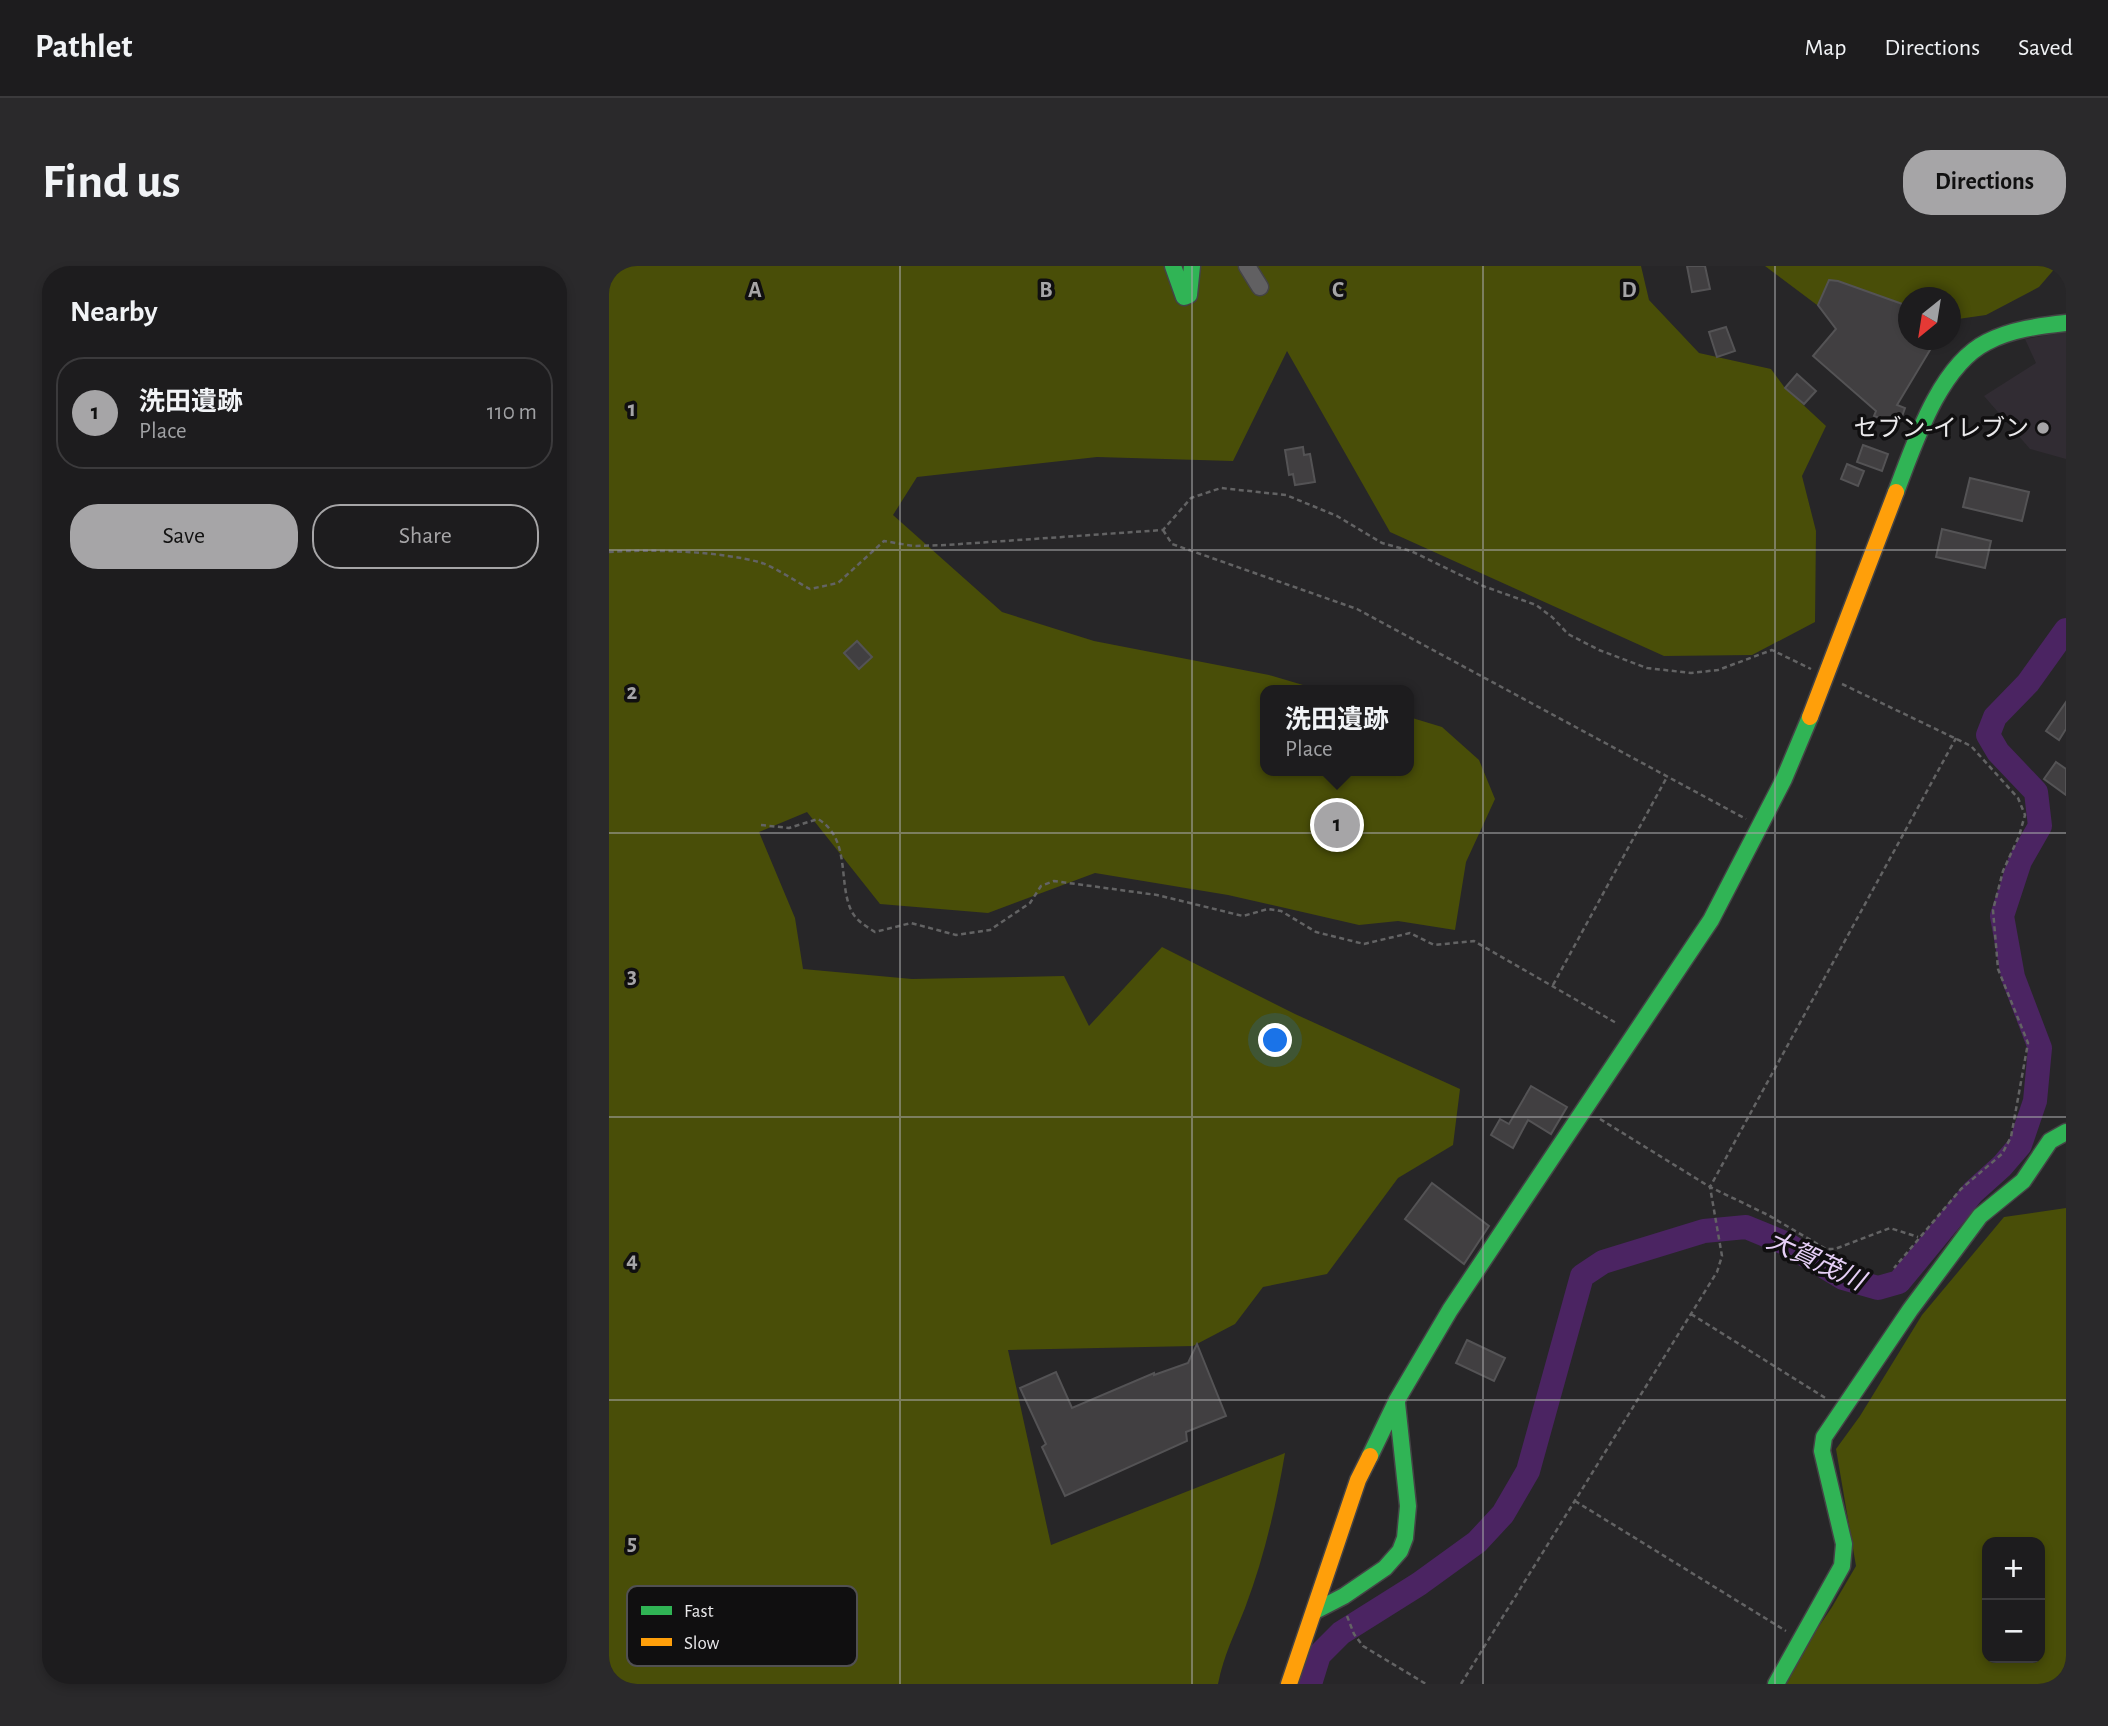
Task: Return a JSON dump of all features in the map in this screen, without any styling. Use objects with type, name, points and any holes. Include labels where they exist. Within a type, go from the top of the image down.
[{"type":"street","points":[[1173,266],[1184,297],[1189,295],[1192,266]]},
{"type":"street","points":[[1247,266],[1260,287]]},
{"type":"street","points":[[1289,1684],[1359,1480],[1397,1400],[1450,1310],[1711,920],[1761,826],[1827,677],[1910,455],[1946,383],[1960,362],[1986,342],[2026,327],[2066,323]]},
{"type":"street","points":[[1776,1684],[1842,1566],[1844,1544],[1822,1451],[1824,1437],[1980,1216],[2023,1181],[2050,1141],[2066,1132]]},
{"type":"street","points":[[1315,1611],[1342,1599],[1388,1566],[1394,1561],[1403,1544],[1408,1505],[1397,1400]]},
{"type":"path","points":[[609,552],[644,550],[720,556],[763,564],[810,589],[838,583],[884,541],[913,546],[946,545],[1163,530],[1191,498],[1221,488],[1286,495],[1337,516],[1382,543],[1411,551],[1483,586],[1536,605],[1552,617],[1567,634],[1599,650],[1647,668],[1691,673],[1718,670],[1772,650],[1956,738],[1971,747],[2018,798],[2025,815],[2003,871],[1993,910],[1997,969],[2028,1042],[2011,1137],[2002,1154],[1961,1189],[1893,1268]]},
{"type":"path","points":[[1163,530],[1172,544],[1357,609],[1761,826]]},
{"type":"path","points":[[1461,1684],[1717,1272],[1722,1256],[1721,1241],[1710,1187],[1956,738]]},
{"type":"path","points":[[1552,986],[1667,776]]},
{"type":"path","points":[[761,825],[789,828],[818,819],[823,822],[839,843],[851,910],[861,924],[875,932],[911,923],[956,935],[991,930],[1030,904],[1041,886],[1054,881],[1157,895],[1243,916],[1269,909],[1281,911],[1316,932],[1364,944],[1410,933],[1434,945],[1474,941],[1636,1034]]},
{"type":"path","points":[[1585,1110],[1710,1187],[1826,1249],[1835,1249],[1890,1228],[1918,1237]]},
{"type":"path","points":[[1691,1314],[1842,1409]]},
{"type":"path","points":[[1575,1501],[1801,1640]]},
{"type":"path","points":[[1346,1610],[1354,1634],[1363,1646],[1426,1684]]},
{"type":"shaded area","points":[[2066,332],[2066,459],[2030,449],[1984,396],[2036,363],[2025,339]]},
{"type":"green space","points":[[609,266],[1641,266],[1649,300],[1699,353],[1771,369],[1785,388],[1826,426],[1802,476],[1816,531],[1815,622],[1752,655],[1664,656],[1390,532],[1287,351],[1233,461],[1097,457],[917,477],[893,515],[1002,612],[1094,641],[1269,675],[1303,685],[1260,685],[1260,776],[1414,776],[1414,719],[1442,727],[1479,760],[1495,799],[1466,862],[1455,930],[1398,921],[1359,925],[1228,895],[1095,873],[988,913],[880,904],[807,812],[759,832],[795,918],[803,969],[912,979],[1064,976],[1089,1026],[1162,947],[1295,1014],[1460,1089],[1453,1145],[1398,1178],[1327,1274],[1263,1287],[1235,1324],[1193,1346],[1008,1350],[1051,1545],[1285,1453],[1264,1551],[1226,1654],[1218,1684],[609,1684]]},
{"type":"green space","points":[[1765,266],[2057,266],[2039,287],[1986,315],[1961,319],[1961,287],[1898,287],[1898,304],[1838,281],[1829,281],[1821,308]]},
{"type":"green space","points":[[2066,1208],[2066,1684],[1784,1684],[1794,1663],[1856,1566],[1836,1449],[1860,1416],[1922,1315],[2004,1217]]},
{"type":"building","points":[[1687,266],[1705,266],[1710,289],[1692,292]]},
{"type":"building","points":[[1829,280],[1898,302],[1898,350],[1930,350],[1897,405],[1905,408],[1899,425],[1874,416],[1876,411],[1813,356],[1836,329],[1818,305]]},
{"type":"building","points":[[1726,327],[1735,351],[1717,357],[1709,332]]},
{"type":"building","points":[[1797,374],[1816,391],[1804,404],[1785,388]]},
{"type":"building","points":[[1863,445],[1888,454],[1882,471],[1857,462]]},
{"type":"building","points":[[1303,447],[1304,455],[1310,454],[1315,482],[1295,485],[1293,474],[1289,475],[1285,450]]},
{"type":"building","points":[[1847,464],[1864,471],[1858,486],[1841,479]]},
{"type":"building","points":[[1970,478],[2029,492],[2022,521],[1963,507]]},
{"type":"building","points":[[1942,529],[1991,541],[1985,568],[1936,557]]},
{"type":"building","points":[[857,641],[872,657],[859,669],[844,653]]},
{"type":"building","points":[[2066,702],[2066,729],[2059,740],[2046,731]]},
{"type":"building","points":[[2056,762],[2066,769],[2066,795],[2044,779]]},
{"type":"building","points":[[1531,1086],[1567,1107],[1551,1134],[1528,1120],[1513,1148],[1491,1135],[1500,1119],[1509,1124]]},
{"type":"building","points":[[1432,1183],[1489,1226],[1464,1264],[1405,1219]]},
{"type":"building","points":[[1467,1340],[1505,1358],[1494,1381],[1456,1363]]},
{"type":"building","points":[[1197,1344],[1226,1416],[1186,1432],[1187,1441],[1065,1496],[1042,1447],[1046,1444],[1020,1388],[1056,1372],[1072,1408],[1154,1373],[1188,1363]]},
{"type":"waterway","name":"大賀茂川","points":[[1310,1684],[1319,1655],[1341,1633],[1419,1584],[1477,1542],[1503,1514],[1528,1471],[1582,1276],[1603,1262],[1704,1231],[1746,1227],[1785,1243],[1843,1278],[1878,1288],[1899,1282],[1973,1192],[2002,1166],[2020,1145],[2035,1101],[2040,1048],[2013,977],[2002,916],[2020,861],[2040,826],[2036,792],[1998,752],[1988,735],[1995,717],[2028,683],[2066,630]]},
{"type":"traffic: fast","points":[[1173,266],[1184,297],[1189,295],[1192,266]]},
{"type":"traffic: fast","points":[[1896,492],[1930,408],[1955,369],[1970,353],[2006,334],[2066,323]]},
{"type":"traffic: fast","points":[[1370,1456],[1397,1400],[1450,1310],[1711,920],[1784,779],[1810,717]]},
{"type":"traffic: fast","points":[[1776,1684],[1842,1566],[1844,1544],[1822,1451],[1824,1437],[1910,1310],[1980,1216],[2023,1181],[2050,1141],[2066,1132]]},
{"type":"traffic: fast","points":[[1315,1611],[1344,1596],[1385,1568],[1400,1551],[1405,1538],[1408,1506],[1397,1403]]},
{"type":"traffic: slow","points":[[1810,717],[1896,492]]},
{"type":"traffic: slow","points":[[1289,1684],[1358,1480],[1370,1456]]},
{"type":"place","name":"セブン-イレブン","points":[[2043,428]]},
{"type":"place","name":"洗田遺跡","points":[[1337,825]]}]
